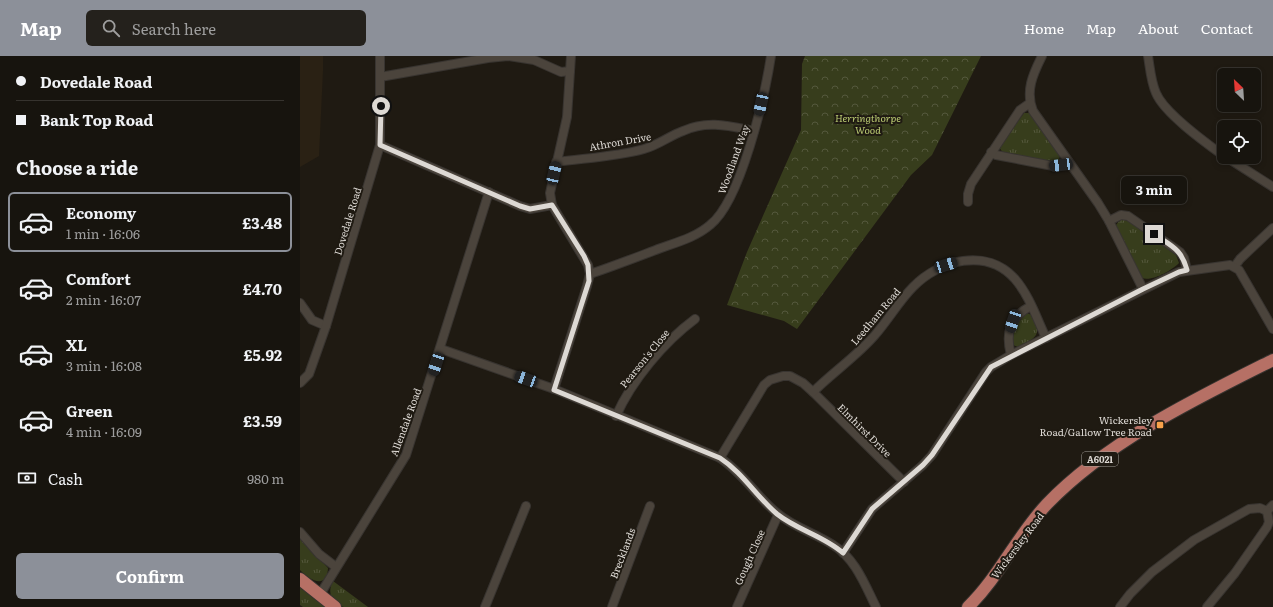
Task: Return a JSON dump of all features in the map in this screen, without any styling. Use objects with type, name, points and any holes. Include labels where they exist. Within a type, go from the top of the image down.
[{"type":"main road","name":"Wickersley Road","points":[[968,607],[985,588],[1029,526],[1047,505],[1091,465],[1155,423],[1273,360]]},
{"type":"main road","points":[[300,579],[319,596],[335,607]]},
{"type":"street","name":"Dovedale Road","points":[[300,383],[309,374],[326,326],[380,145],[380,56]]},
{"type":"street","points":[[380,77],[488,58],[508,56],[534,60],[561,72],[570,71]]},
{"type":"street","points":[[554,390],[590,274],[584,256],[552,205],[550,193],[567,117],[571,56]]},
{"type":"street","points":[[1042,56],[1032,76],[1029,94],[1030,103],[1037,117],[1109,222],[1143,289]]},
{"type":"street","points":[[1148,56],[1155,92],[1163,104],[1202,140],[1217,150]]},
{"type":"street","name":"Woodland Way","points":[[590,274],[689,238],[711,225],[719,216],[732,194],[754,131],[770,58]]},
{"type":"street","points":[[968,202],[969,189],[991,152],[1020,110],[1030,103]]},
{"type":"street","name":"Athron Drive","points":[[556,162],[642,150],[658,144],[681,131],[709,124],[718,124],[754,131]]},
{"type":"street","points":[[380,145],[530,209],[552,205]]},
{"type":"street","points":[[991,152],[996,155],[1053,166],[1061,165],[1068,161]]},
{"type":"street","points":[[1237,164],[1273,187]]},
{"type":"street","name":"Allendale Road","points":[[319,596],[406,455],[441,349],[489,192]]},
{"type":"street","points":[[1109,222],[1121,215],[1128,216],[1180,252],[1184,258],[1187,270]]},
{"type":"street","points":[[1235,266],[1240,259],[1273,228]]},
{"type":"street","name":"Leedham Road","points":[[813,392],[876,334],[912,287],[924,277],[946,265],[959,261],[973,260],[996,265],[1014,278],[1031,306],[1046,338]]},
{"type":"street","points":[[843,553],[872,509],[904,482],[932,455],[986,372],[991,367],[1011,355],[1179,272],[1226,265],[1235,266],[1239,270],[1273,329]]},
{"type":"street","points":[[300,303],[312,320],[326,326]]},
{"type":"street","points":[[1011,355],[1008,339],[1013,321],[1021,311],[1031,306]]},
{"type":"street","name":"Pearson's Close","points":[[616,416],[626,397],[661,350],[680,330],[695,319]]},
{"type":"street","points":[[441,349],[554,390],[720,458],[740,473],[766,504],[778,515],[834,545],[843,553],[855,567],[876,607]]},
{"type":"street","points":[[720,458],[764,385],[770,380],[783,376],[790,376],[803,383],[813,392]]},
{"type":"street","name":"Elmhirst Drive","points":[[813,392],[904,482]]},
{"type":"street","points":[[1267,511],[1273,505]]},
{"type":"street","points":[[485,607],[526,506]]},
{"type":"street","name":"Brecklands","points":[[612,607],[650,506]]},
{"type":"street","points":[[1120,607],[1130,594],[1152,572],[1194,540],[1249,509],[1260,508],[1267,511]]},
{"type":"street","points":[[1207,607],[1235,573],[1267,527],[1269,522],[1267,511]]},
{"type":"street","name":"Gough Close","points":[[737,607],[778,515]]},
{"type":"street","points":[[300,532],[319,554],[336,567]]},
{"type":"shaded area","points":[[300,56],[323,56],[323,71],[319,156],[300,167]]},
{"type":"green space","name":"Herringthorpe Wood","points":[[805,56],[981,56],[932,155],[911,175],[797,329],[784,321],[727,305],[747,252],[801,130],[802,64]]},
{"type":"green space","points":[[1024,113],[1030,113],[1060,155],[1059,161],[1056,163],[1003,153],[999,147]]},
{"type":"green space","points":[[1122,218],[1127,219],[1176,255],[1179,263],[1172,269],[1156,277],[1146,279],[1142,278],[1116,225]]},
{"type":"green space","points":[[1026,313],[1032,315],[1037,327],[1037,332],[1030,341],[1018,347],[1013,345],[1011,336],[1012,331],[1019,319]]},
{"type":"green space","points":[[300,538],[328,568],[327,575],[321,581],[313,580],[300,570]]},
{"type":"green space","points":[[333,581],[368,607],[344,607],[336,603],[331,597],[330,593]]},
{"type":"green space","points":[[300,586],[325,607],[303,607],[300,605]]},
{"type":"place","name":"Wickersley Road/Gallow Tree Road","points":[[1160,425]]},
{"type":"route","points":[[381,106],[380,145],[520,206],[530,209],[552,205],[584,256],[590,274],[589,281],[554,390],[720,458],[740,473],[766,504],[778,515],[834,545],[843,553],[872,509],[923,465],[932,455],[986,372],[991,367],[1011,355],[1143,289],[1179,272],[1187,270],[1184,258],[1180,252],[1154,234]]}]
